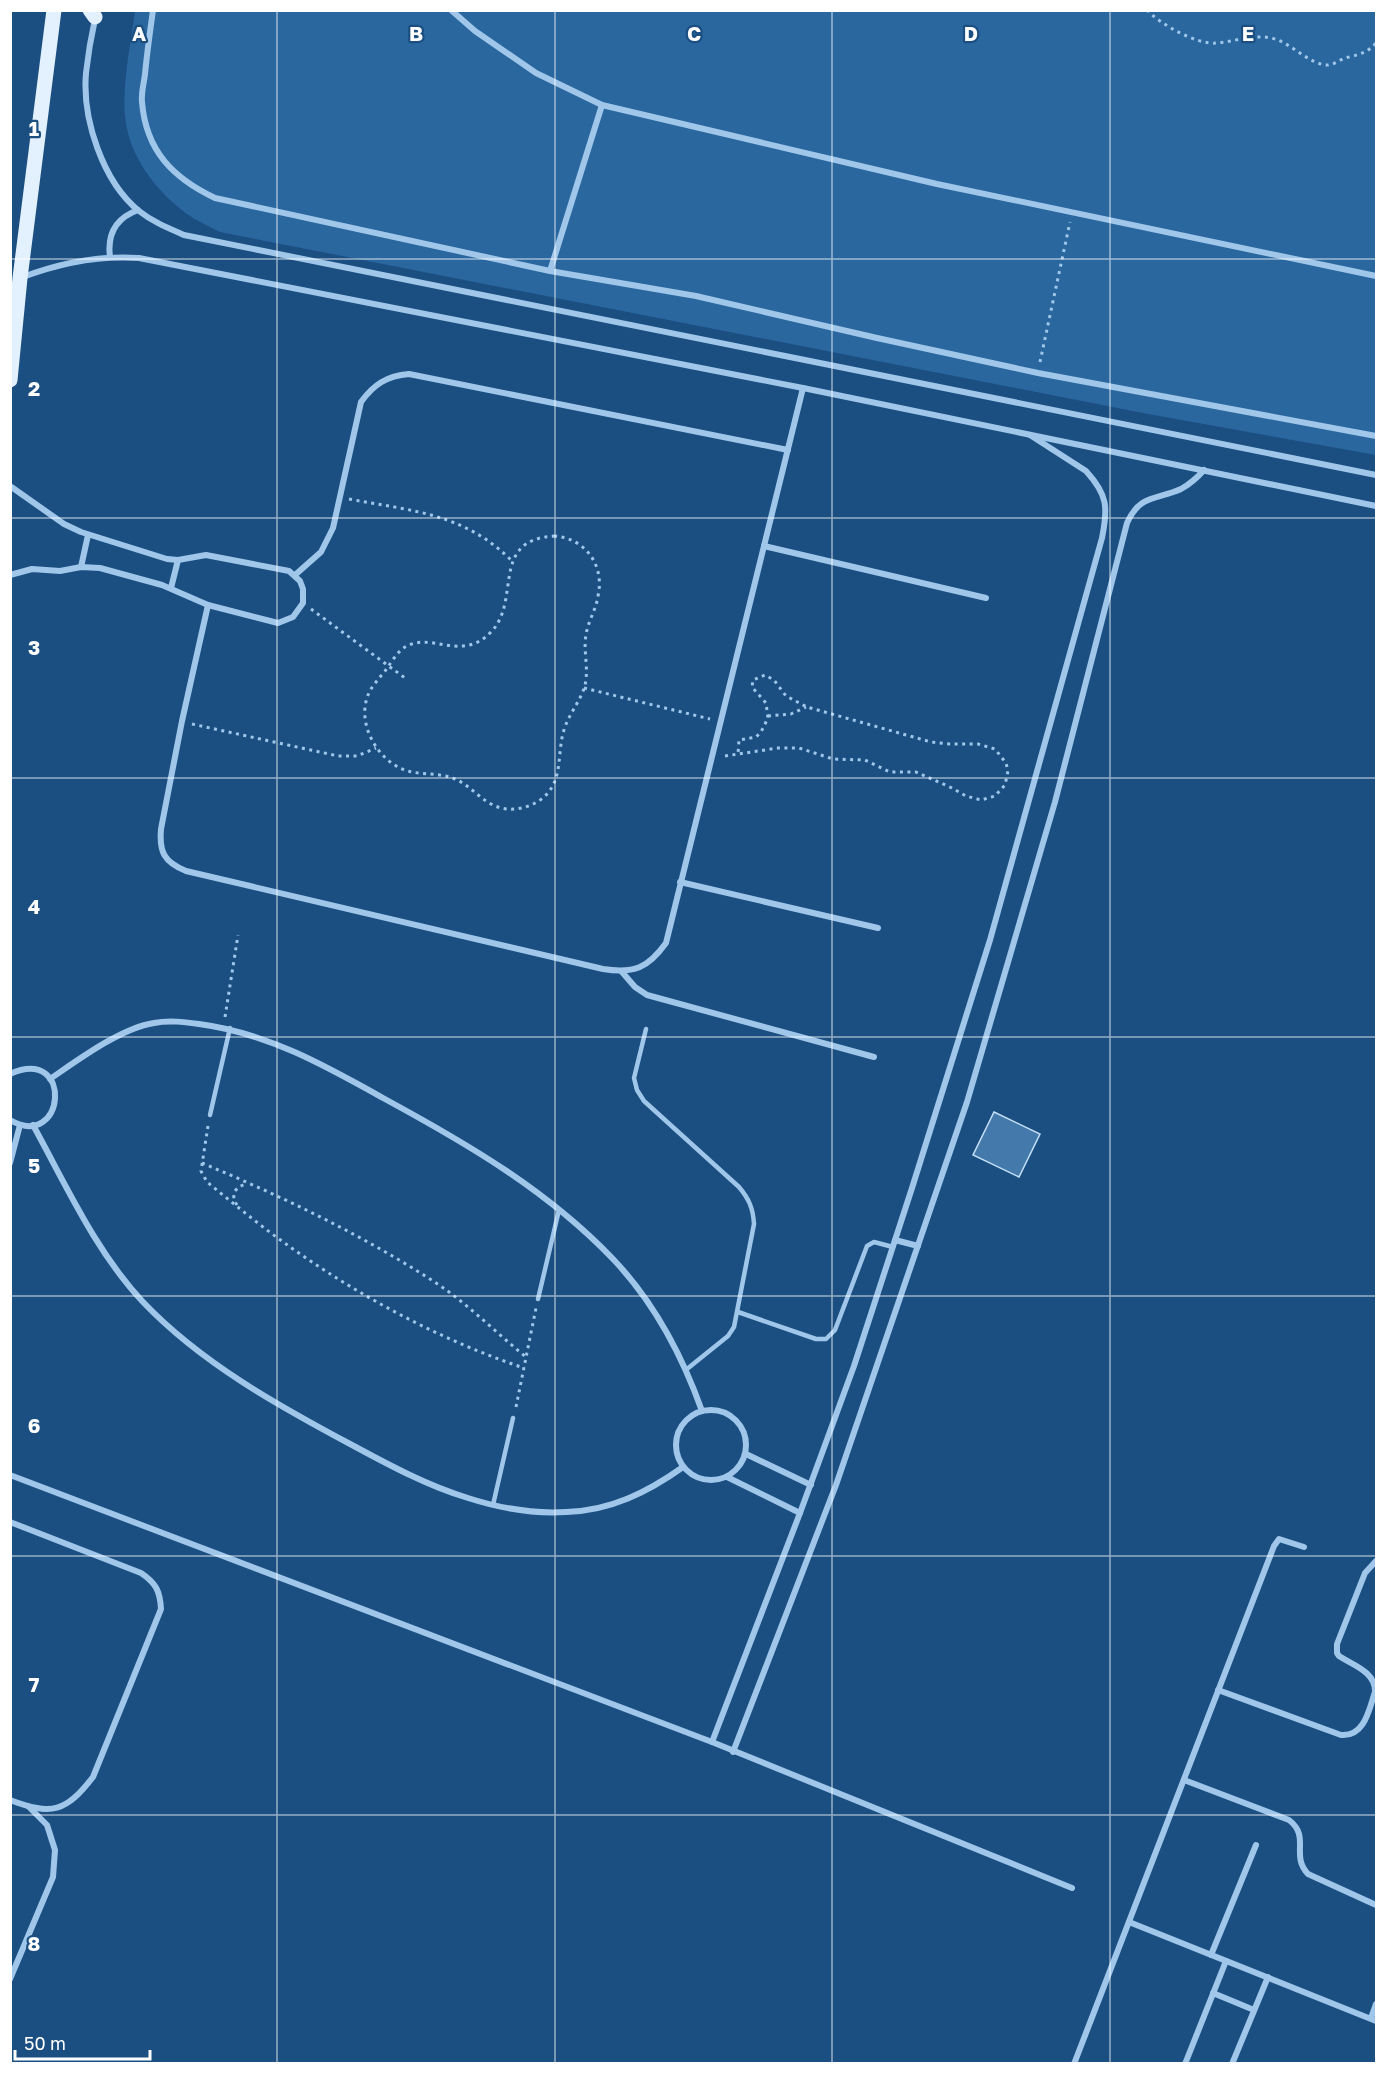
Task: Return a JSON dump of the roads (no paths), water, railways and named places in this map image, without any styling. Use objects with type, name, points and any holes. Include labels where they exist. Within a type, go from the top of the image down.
[{"type":"main road","points":[[10,380],[20,278],[54,10]]},
{"type":"street","points":[[153,10],[141,100],[146,125],[156,150],[172,170],[192,187],[215,198],[550,271],[696,296],[1038,373],[1377,436]]},
{"type":"street","points":[[451,10],[482,37],[536,73],[602,105],[938,184],[1377,276]]},
{"type":"street","points":[[94,13],[86,75],[87,105],[92,134],[103,162],[118,187],[138,210],[152,220],[184,235],[1377,475]]},
{"type":"street","points":[[550,271],[602,105]]},
{"type":"street","points":[[110,257],[110,238],[114,229],[124,217],[138,210]]},
{"type":"street","points":[[20,278],[55,266],[92,258],[139,258],[803,388],[1377,506]]},
{"type":"street","points":[[295,575],[313,561],[328,540],[333,528],[361,402],[375,386],[394,376],[409,374],[788,450]]},
{"type":"street","points":[[208,606],[182,721],[160,842],[164,856],[173,866],[186,871],[621,972],[640,968],[655,958],[666,943],[803,388]]},
{"type":"street","points":[[712,1742],[854,1366],[894,1244],[990,940],[1102,538],[1107,513],[1099,488],[1086,471],[1030,435]]},
{"type":"street","points":[[733,1752],[836,1485],[967,1102],[1055,802],[1127,523],[1141,503],[1183,488],[1204,470]]},
{"type":"street","points":[[10,486],[64,524],[88,535],[166,559],[178,560],[206,555],[281,568],[295,575],[303,589],[303,603],[293,617],[278,622],[208,606],[171,588],[100,568],[81,567],[60,571],[32,569],[10,575]]},
{"type":"street","points":[[81,567],[88,535]]},
{"type":"street","points":[[764,546],[987,598]]},
{"type":"street","points":[[171,588],[178,560]]},
{"type":"street","points":[[680,882],[878,928]]},
{"type":"street","points":[[621,972],[635,987],[647,995],[874,1057]]},
{"type":"street","points":[[51,1079],[95,1048],[118,1036],[152,1023],[176,1021],[227,1028],[266,1039],[336,1072],[501,1166],[559,1210],[614,1260],[667,1330],[687,1369],[702,1411]]},
{"type":"street","points":[[10,1074],[24,1068],[38,1070],[51,1079],[57,1092],[55,1107],[46,1119],[33,1125],[20,1125],[10,1120]]},
{"type":"street","points":[[10,1163],[20,1125]]},
{"type":"street","points":[[33,1125],[92,1231],[115,1267],[143,1301],[174,1332],[209,1358],[262,1394],[318,1427],[433,1485],[493,1505],[532,1511],[567,1512],[598,1508],[628,1499],[657,1485],[683,1467]]},
{"type":"street","points":[[894,1244],[918,1246]]},
{"type":"street","points":[[702,1411],[723,1412],[740,1424],[747,1443],[746,1454],[742,1463],[728,1477],[708,1481],[690,1474],[683,1467],[676,1451],[678,1434],[687,1419],[702,1411]]},
{"type":"street","points":[[746,1454],[810,1485]]},
{"type":"street","points":[[10,1475],[712,1742],[1072,1888]]},
{"type":"street","points":[[728,1477],[800,1513]]},
{"type":"street","points":[[10,1522],[141,1573],[153,1581],[160,1594],[160,1609],[93,1777],[77,1798],[53,1810],[28,1807],[10,1800]]},
{"type":"street","points":[[1074,2064],[1276,1542],[1284,1539],[1304,1547]]},
{"type":"street","points":[[1218,1690],[1341,1735],[1349,1736],[1360,1730],[1375,1692],[1374,1680],[1370,1675],[1339,1656],[1336,1649],[1365,1573],[1377,1561]]},
{"type":"street","points":[[1369,1708],[1377,1711]]},
{"type":"street","points":[[1184,1780],[1289,1820],[1298,1829],[1300,1863],[1308,1874],[1377,1905]]},
{"type":"street","points":[[10,1979],[53,1877],[55,1850],[47,1825],[28,1807]]},
{"type":"street","points":[[1211,1955],[1256,1845]]},
{"type":"street","points":[[1129,1922],[1374,2019],[1377,2004]]},
{"type":"street","points":[[1185,2064],[1226,1961]]},
{"type":"street","points":[[1232,2064],[1268,1977]]},
{"type":"street","points":[[1213,1993],[1254,2010]]},
{"type":"lane","points":[[210,1115],[227,1028]]},
{"type":"lane","points":[[646,1029],[634,1078],[637,1090],[644,1101],[739,1187],[753,1210],[754,1224],[734,1327],[728,1336],[687,1369]]},
{"type":"lane","points":[[538,1299],[559,1210]]},
{"type":"lane","points":[[738,1312],[816,1339],[826,1339],[835,1330],[867,1246],[874,1242],[894,1244]]},
{"type":"lane","points":[[493,1505],[513,1418]]}]
